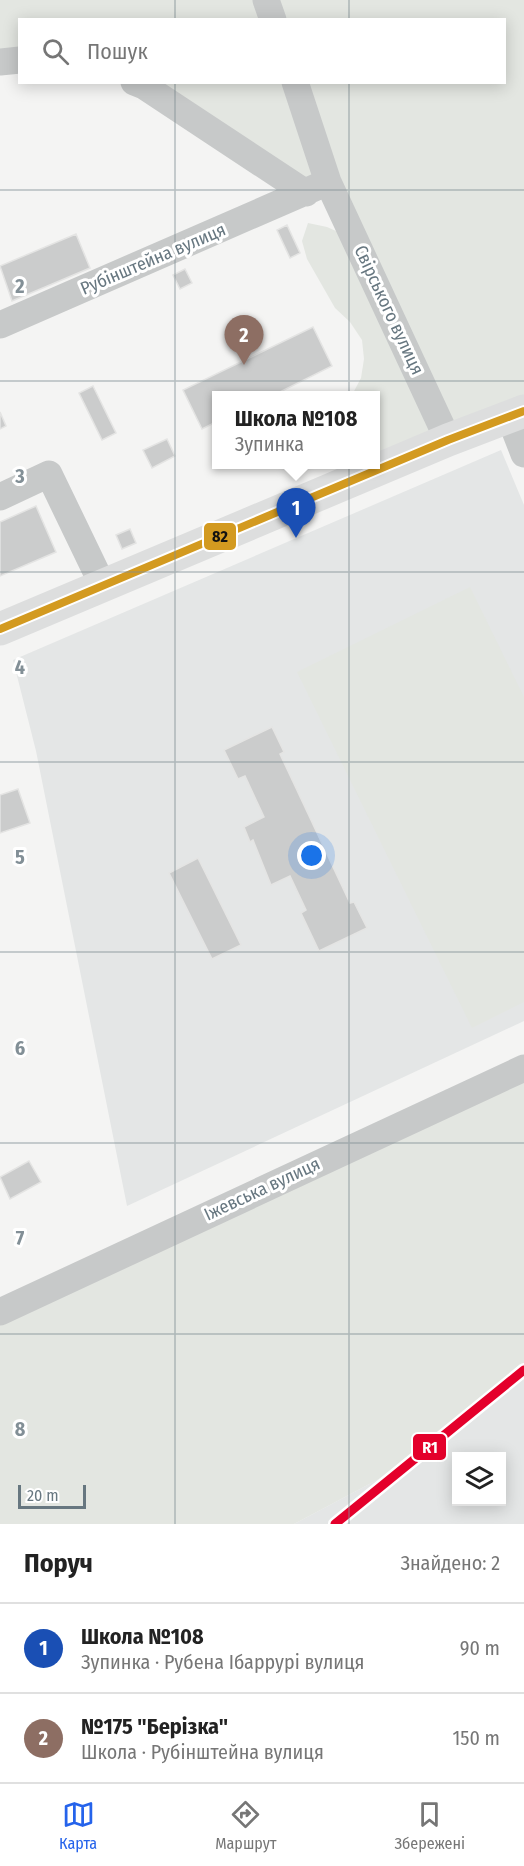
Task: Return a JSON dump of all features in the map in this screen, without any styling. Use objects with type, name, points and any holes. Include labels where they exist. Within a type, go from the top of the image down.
[{"type":"main road","points":[[380,469],[517,414]]},
{"type":"main road","points":[[0,628],[379,469]]},
{"type":"street","points":[[266,0],[272,18]]},
{"type":"street","points":[[0,62],[18,60]]},
{"type":"street","points":[[139,84],[317,187]]},
{"type":"street","name":"Свірського вулиця","points":[[295,84],[317,187],[448,440]]},
{"type":"street","name":"Рубінштейна вулиця","points":[[0,325],[317,187]]},
{"type":"street","points":[[517,414],[524,454]]},
{"type":"street","points":[[0,497],[49,474],[103,586]]},
{"type":"street","name":"Іжевська вулиця","points":[[0,1312],[524,1068]]},
{"type":"shaded area","points":[[0,0],[524,0],[524,416],[380,459],[380,391],[354,391],[361,378],[364,359],[362,340],[350,322],[335,308],[307,259],[302,241],[308,223],[327,227],[356,240],[328,182],[306,193],[136,84],[506,84],[506,18],[18,18],[18,60],[0,62]]},
{"type":"shaded area","points":[[501,450],[524,505],[524,1021],[127,1206],[36,751],[13,660]]},
{"type":"shaded area","points":[[470,587],[524,697],[524,1002],[472,1028],[297,672]]},
{"type":"shaded area","points":[[524,1068],[524,1367],[394,1471],[294,1524],[0,1524],[0,1312]]},
{"type":"shaded area","points":[[524,1367],[524,1524],[294,1524],[394,1471]]},
{"type":"building","points":[[287,225],[300,253],[290,258],[277,230]]},
{"type":"building","points":[[76,234],[90,268],[12,301],[0,266]]},
{"type":"building","points":[[185,269],[192,283],[180,289],[173,275]]},
{"type":"building","points":[[313,327],[332,366],[282,391],[212,391],[212,424],[202,429],[183,390]]},
{"type":"building","points":[[93,386],[116,433],[102,440],[79,393]]},
{"type":"building","points":[[0,412],[6,426],[0,429]]},
{"type":"building","points":[[167,439],[175,456],[152,468],[143,450]]},
{"type":"building","points":[[36,506],[56,552],[0,576],[0,522]]},
{"type":"building","points":[[130,529],[136,543],[122,549],[116,535]]},
{"type":"building","points":[[272,727],[284,752],[280,754],[350,903],[354,902],[367,928],[319,951],[301,913],[306,910],[290,876],[271,885],[253,840],[250,842],[244,827],[264,817],[245,776],[238,779],[224,750]]},
{"type":"building","points":[[18,789],[30,823],[0,833],[0,795]]},
{"type":"building","points":[[198,858],[241,945],[212,959],[169,873]]},
{"type":"building","points":[[29,1161],[41,1182],[10,1199],[0,1177]]},
{"type":"transit line","name":"82","points":[[380,469],[524,411]]},
{"type":"transit line","name":"82","points":[[0,629],[379,469]]},
{"type":"transit line","name":"R1","points":[[335,1524],[524,1370]]},
{"type":"place","name":"№175 \"Берізка\"","points":[[244,365]]},
{"type":"place","name":"Школа №108","points":[[296,538]]}]
